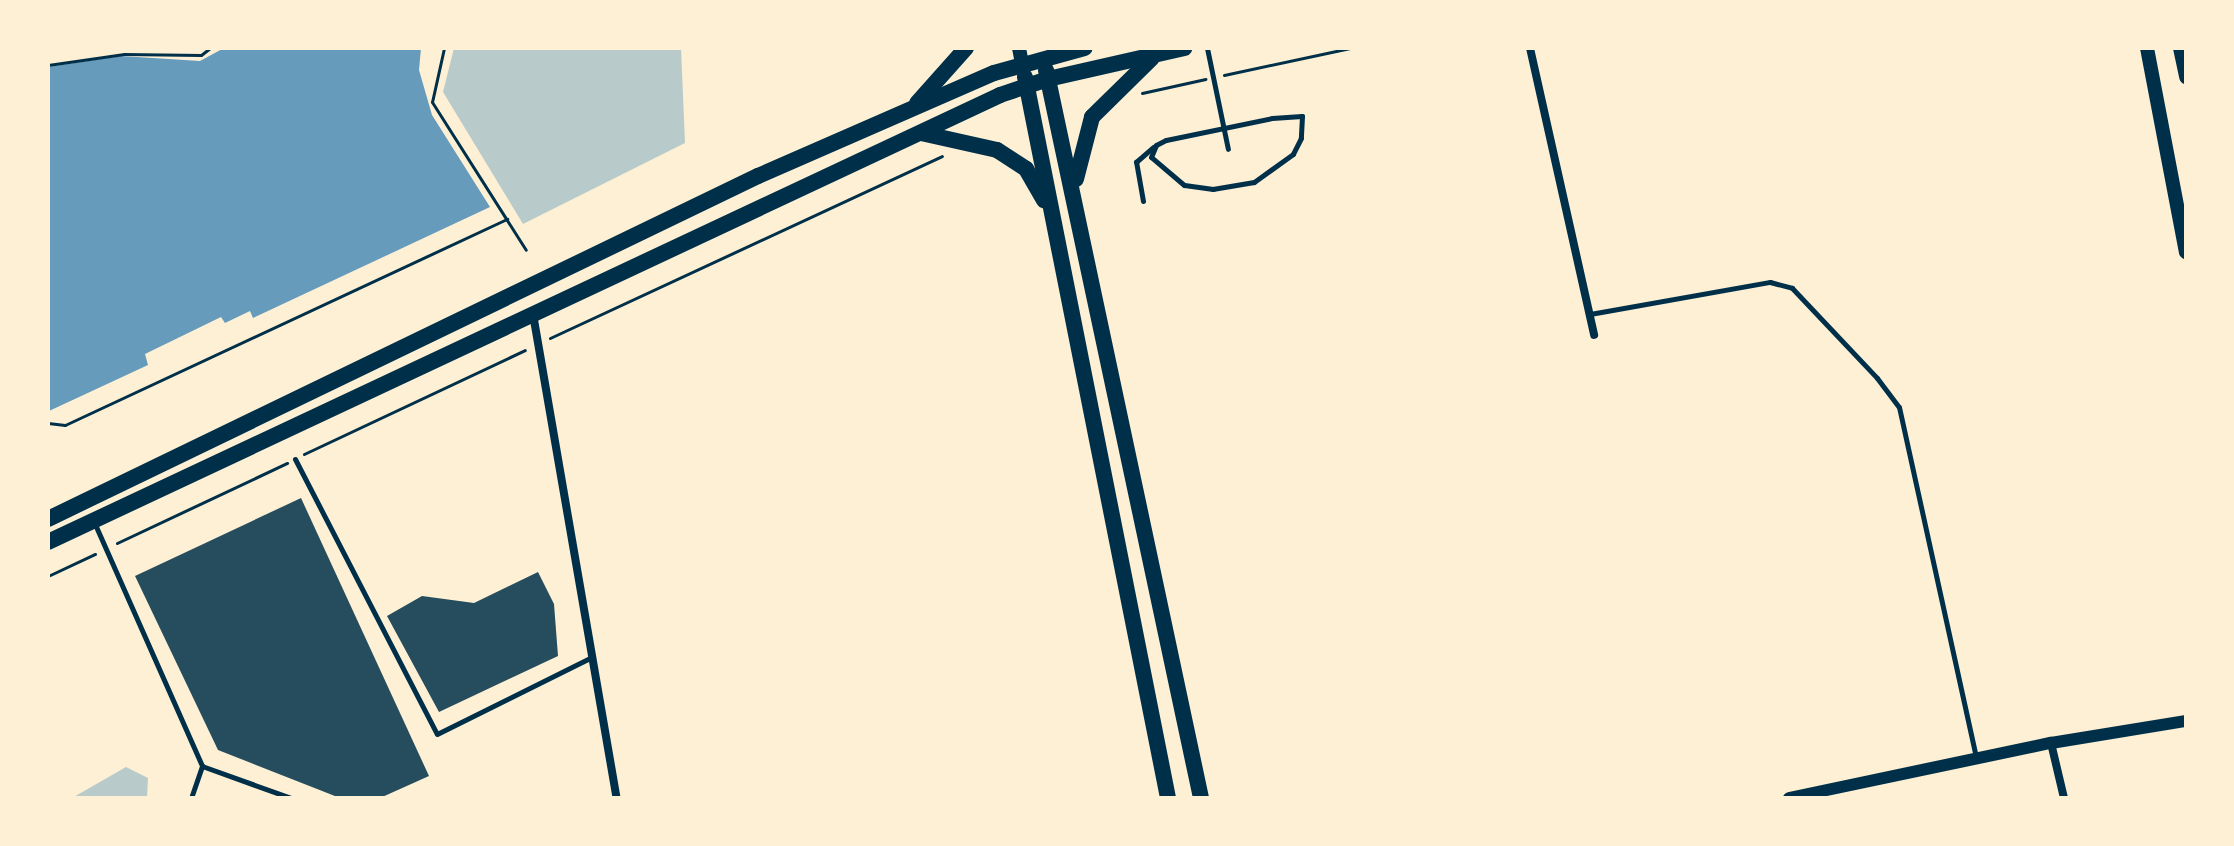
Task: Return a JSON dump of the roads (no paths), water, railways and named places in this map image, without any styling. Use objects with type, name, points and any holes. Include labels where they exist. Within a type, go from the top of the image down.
[{"type":"main road","points":[[909,110],[966,48]]},
{"type":"main road","points":[[48,519],[758,176],[909,110],[1020,56],[1085,48]]},
{"type":"main road","points":[[48,542],[919,133],[1027,86],[1185,48]]},
{"type":"main road","points":[[2147,48],[2186,252]]},
{"type":"main road","points":[[2180,48],[2186,77]]},
{"type":"main road","points":[[1043,52],[1201,798]]},
{"type":"main road","points":[[1074,188],[1092,117],[1157,54]]},
{"type":"main road","points":[[1020,56],[1168,798]]},
{"type":"main road","points":[[919,133],[971,141],[1010,157],[1031,177],[1051,213]]},
{"type":"street","points":[[1530,48],[1594,335]]},
{"type":"street","points":[[533,313],[617,798]]},
{"type":"street","points":[[1789,798],[2051,743],[2186,721]]},
{"type":"street","points":[[2051,743],[2064,798]]},
{"type":"lane","points":[[1207,48],[1228,149]]},
{"type":"lane","points":[[1143,201],[1136,162],[1156,145],[1223,128],[1302,116],[1301,138],[1284,165],[1239,185],[1213,189],[1184,185],[1151,157],[1156,145]]},
{"type":"lane","points":[[1589,314],[1770,282],[1792,288],[1877,378],[1899,407],[1976,758]]},
{"type":"lane","points":[[295,459],[437,734],[592,657]]},
{"type":"lane","points":[[93,521],[202,766],[191,798]]},
{"type":"lane","points":[[202,766],[291,798]]},
{"type":"water","points":[[224,48],[421,48],[419,70],[432,115],[490,207],[253,318],[250,311],[225,323],[221,317],[145,354],[148,365],[49,411],[48,67],[121,56],[200,61]]}]
